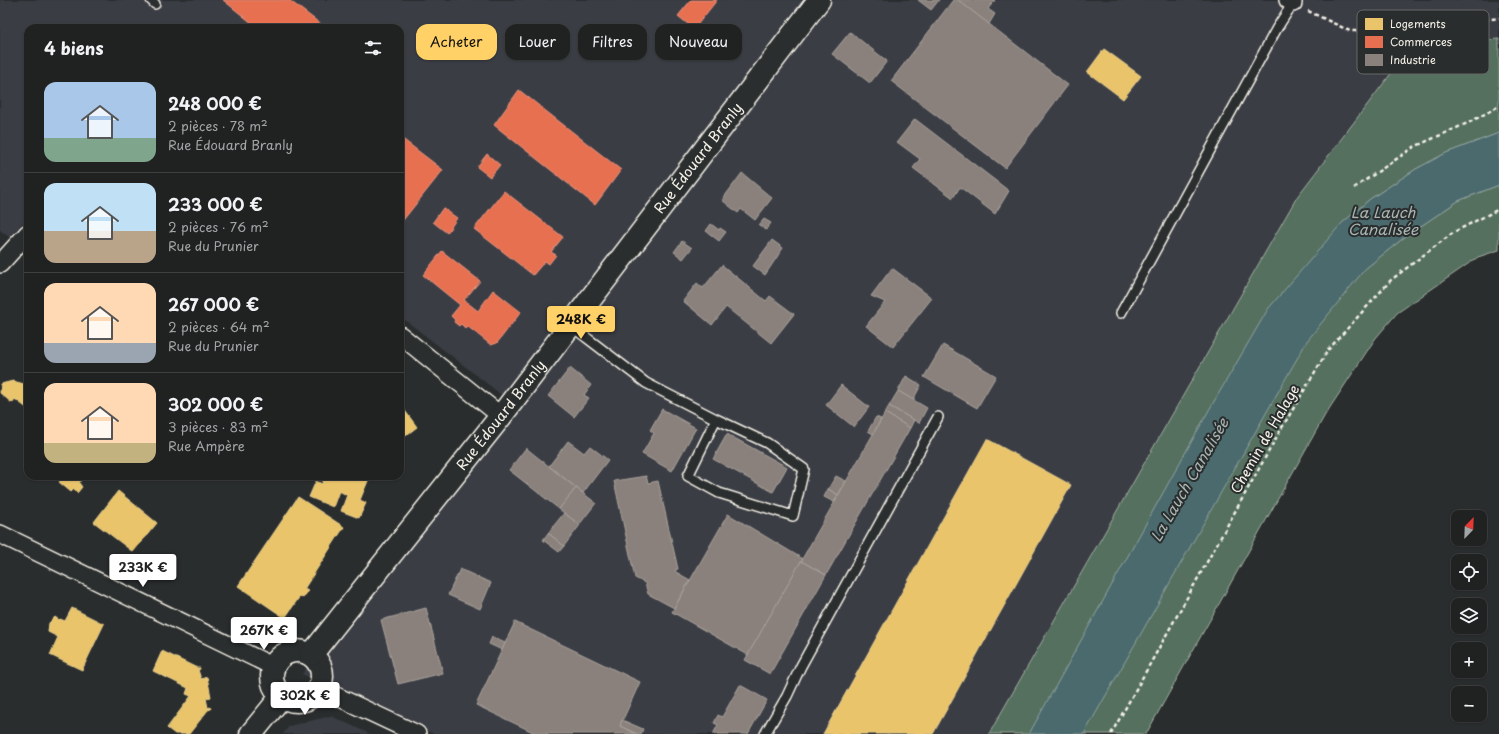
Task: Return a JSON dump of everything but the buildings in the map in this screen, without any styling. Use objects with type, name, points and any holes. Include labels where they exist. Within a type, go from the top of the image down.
[{"type":"street","name":"Rue Édouard Branly","points":[[311,655],[501,416],[819,0]]},
{"type":"street","points":[[0,264],[24,237]]},
{"type":"street","points":[[404,338],[501,416]]},
{"type":"street","points":[[0,534],[274,667]]},
{"type":"street","points":[[301,651],[311,655],[318,662],[322,670],[322,680],[319,688],[309,698],[302,700],[295,701],[282,696],[275,688],[272,677],[274,667],[280,658],[290,652],[301,651]]},
{"type":"street","points":[[319,688],[417,734]]},
{"type":"street","points":[[251,734],[282,696]]},
{"type":"lane","points":[[1121,313],[1278,28],[1290,2]]},
{"type":"lane","points":[[570,325],[646,383],[767,443],[804,469],[793,516],[719,493],[688,476],[716,419]]},
{"type":"lane","points":[[765,734],[938,417]]},
{"type":"path","points":[[1290,2],[1350,32],[1357,32]]},
{"type":"path","points":[[1489,19],[1499,18]]},
{"type":"path","points":[[1354,188],[1414,146],[1472,121],[1499,106]]},
{"type":"path","name":"Chemin de Halage","points":[[1111,734],[1280,431],[1328,350],[1391,280],[1454,232],[1499,209]]},
{"type":"shaded area","points":[[0,0],[1499,0],[1499,39],[1489,40],[1489,10],[1357,10],[1357,74],[1391,74],[1297,197],[989,734],[434,734],[302,674],[516,406],[404,319],[404,24],[24,24],[24,221],[9,237],[0,230]]},
{"type":"shaded area","points":[[331,716],[370,734],[283,734],[289,726]]},
{"type":"green space","points":[[1499,39],[1499,133],[1446,153],[1416,169],[1370,199],[1341,224],[1366,268],[1406,236],[1458,201],[1499,185],[1499,250],[1478,257],[1397,313],[1375,339],[1325,415],[1146,734],[989,734],[1297,197],[1391,74],[1489,74],[1489,40]]},
{"type":"water","name":"La Lauch Canalisée","points":[[1499,133],[1499,185],[1458,201],[1406,236],[1365,269],[1307,341],[1084,734],[1029,734],[1209,410],[1268,309],[1341,224],[1370,199],[1416,169],[1446,153]]}]
